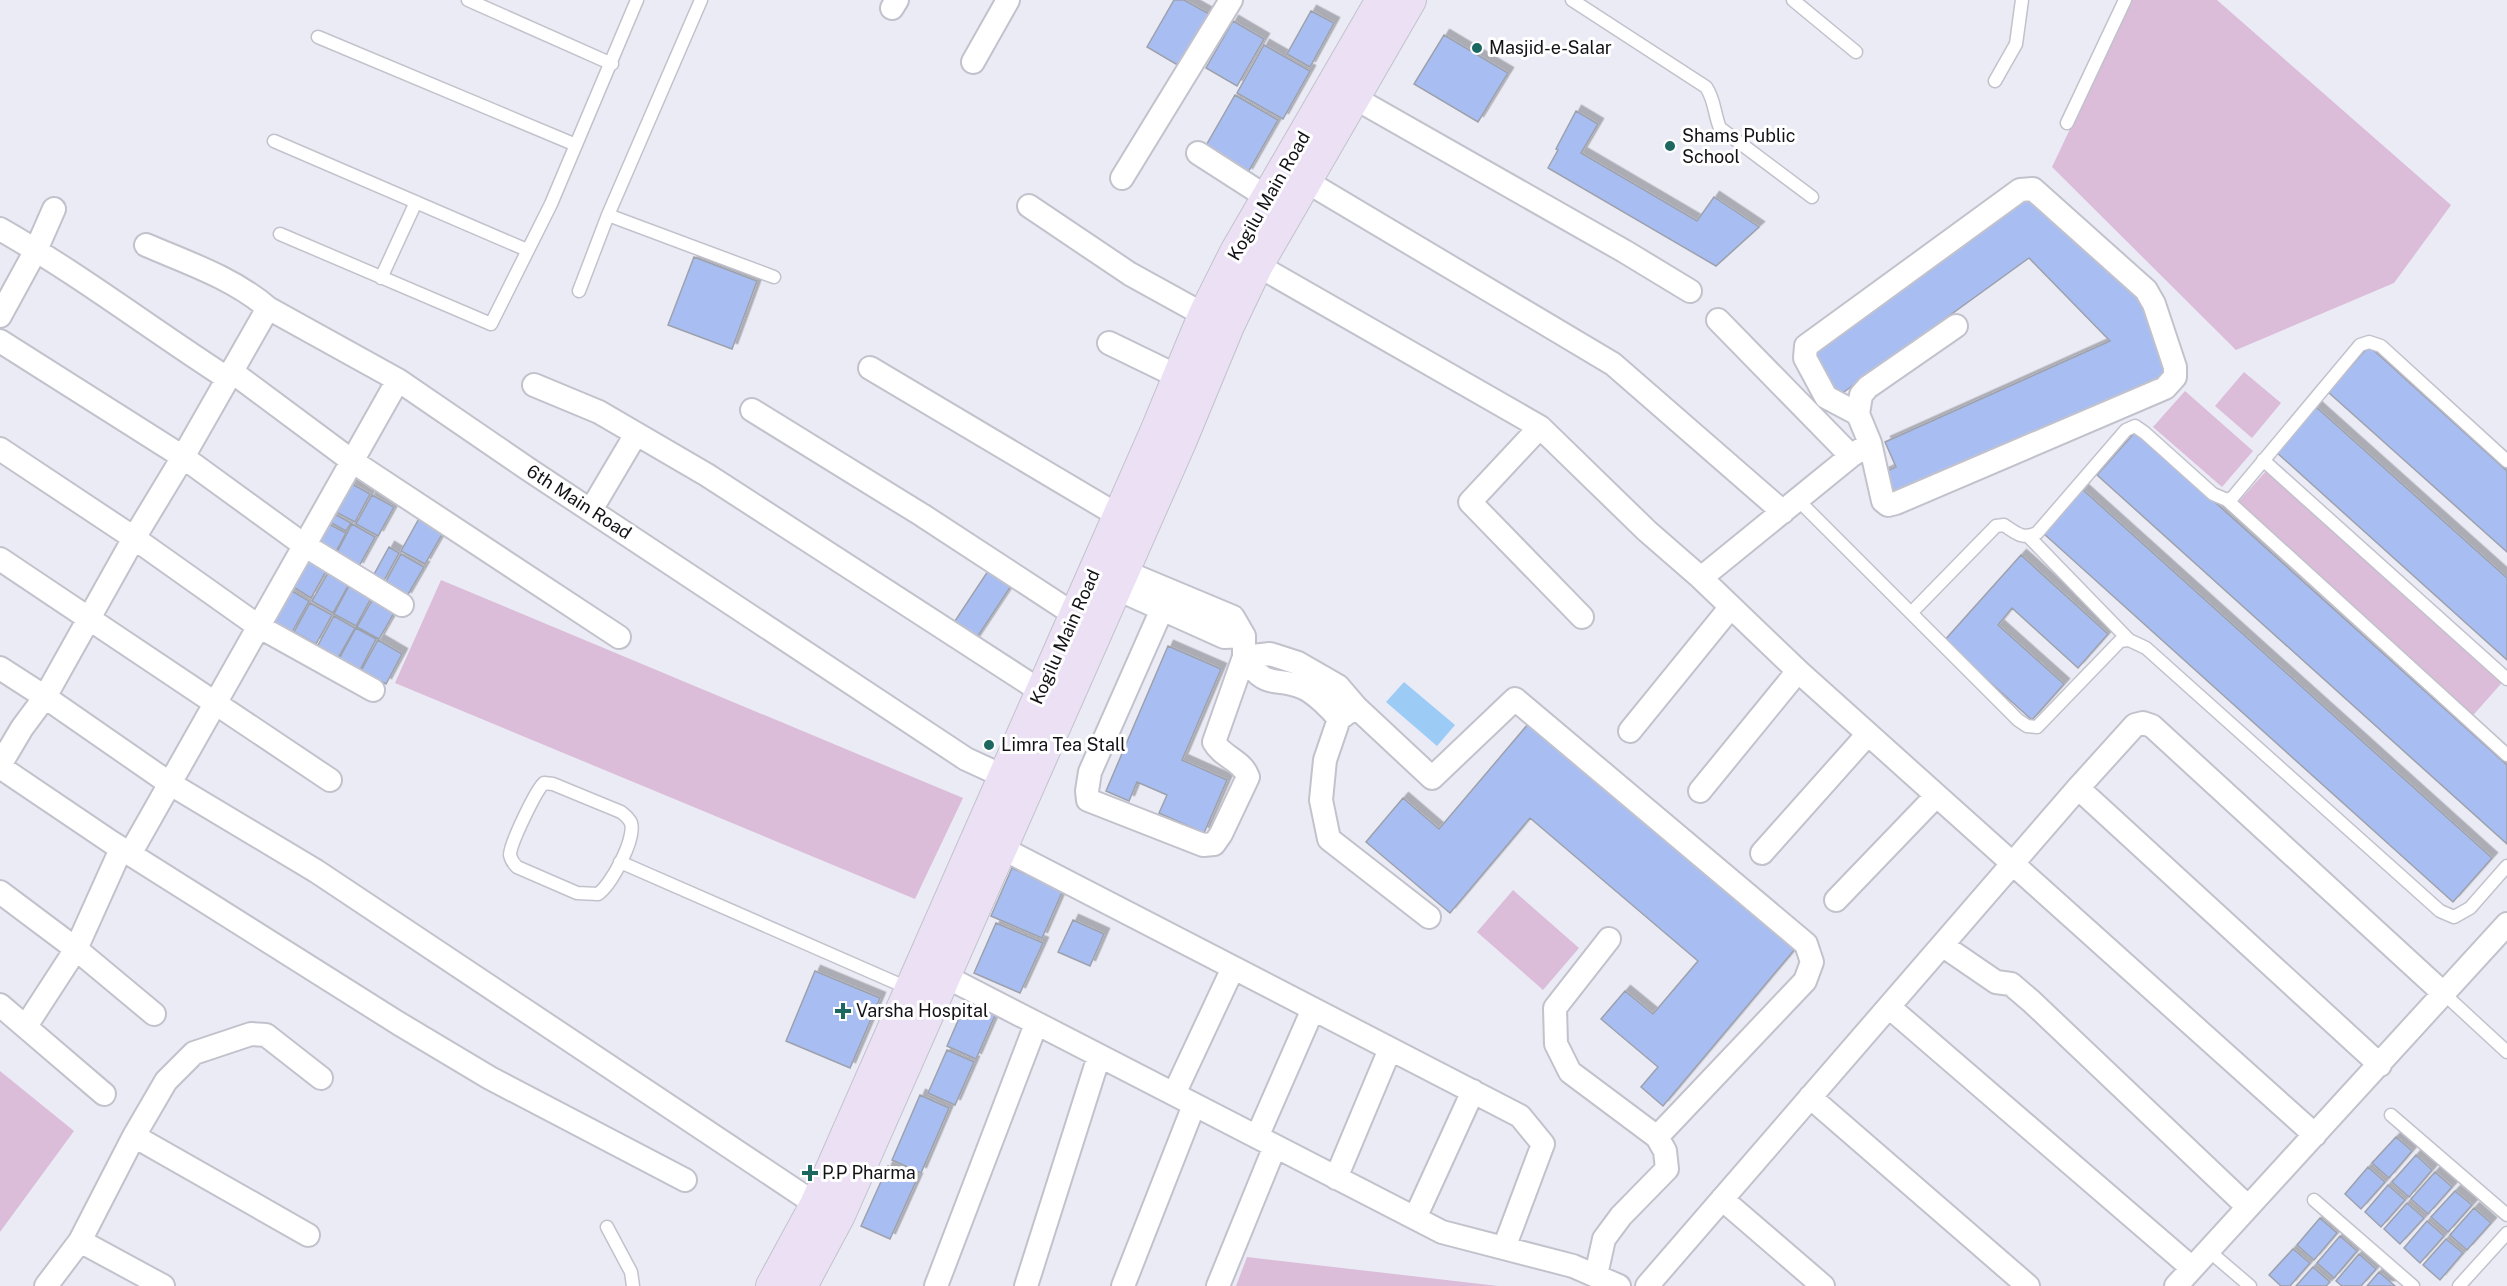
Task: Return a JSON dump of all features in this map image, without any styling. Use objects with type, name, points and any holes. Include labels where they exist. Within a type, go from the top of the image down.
[{"type":"main road","name":"Kogilu Main Road","points":[[925,976],[1000,847],[1052,698],[1075,615],[1179,377],[1257,264],[1295,175],[1382,0]]},
{"type":"main road","name":"Kogilu Main Road","points":[[801,1286],[827,1211],[925,976],[1003,776],[1052,698],[1119,580],[1180,442],[1236,252],[1268,198],[1295,175],[1353,97],[1410,0]]},
{"type":"main road","name":"Kogilu Main Road","points":[[772,1286],[827,1211]]},
{"type":"street","points":[[973,62],[1008,0]]},
{"type":"street","points":[[1122,178],[1231,0]]},
{"type":"street","points":[[1353,97],[1690,291]]},
{"type":"street","points":[[1198,153],[1268,198]]},
{"type":"street","points":[[1295,175],[1613,364],[1791,506]]},
{"type":"street","points":[[1858,414],[1826,397],[1805,358],[1806,346],[2020,190],[2033,189],[2146,290],[2154,304],[2175,367],[2175,377],[2165,388],[1896,503],[1888,504],[1883,501],[1870,443],[1858,414],[1861,395],[1868,387],[1956,326]]},
{"type":"street","points":[[1029,206],[1130,274],[1216,321]]},
{"type":"street","points":[[0,316],[36,250],[54,208]]},
{"type":"street","points":[[0,229],[36,250],[160,335],[229,374],[352,461],[619,637]]},
{"type":"street","name":"6th Main Road","points":[[146,245],[234,283],[252,294],[268,308],[398,380],[966,759],[1003,776]]},
{"type":"street","points":[[1257,264],[1540,427],[1730,608],[2315,1136]]},
{"type":"street","points":[[268,308],[134,538],[45,697],[22,728],[0,766],[126,851],[398,1023],[490,1078],[685,1180]]},
{"type":"street","points":[[1718,320],[1851,456]]},
{"type":"street","points":[[0,341],[183,457],[304,545],[402,605]]},
{"type":"street","points":[[1108,343],[1179,377]]},
{"type":"street","points":[[870,368],[1119,516]]},
{"type":"street","points":[[26,1026],[76,949],[126,851],[169,783],[398,380]]},
{"type":"street","points":[[534,385],[599,412],[707,475],[1052,698]]},
{"type":"street","points":[[752,410],[1075,615]]},
{"type":"street","points":[[1540,427],[1470,502],[1582,617]]},
{"type":"street","points":[[591,510],[636,434]]},
{"type":"street","points":[[1701,578],[1870,443]]},
{"type":"street","points":[[0,449],[134,538],[258,626],[373,690]]},
{"type":"street","points":[[0,559],[330,780]]},
{"type":"street","points":[[1119,580],[1166,601],[1233,617],[1244,646],[1214,742],[1217,749],[1245,768],[1248,777],[1214,844],[1203,845],[1088,800],[1090,772],[1166,601]]},
{"type":"street","points":[[1629,731],[1730,608]]},
{"type":"street","points":[[1244,646],[1298,663],[1338,686],[1348,713],[1432,778],[1515,699],[1806,944],[1812,962],[1805,981],[1657,1137]]},
{"type":"street","points":[[0,668],[169,783],[326,878],[827,1211]]},
{"type":"street","points":[[1700,791],[1798,670]]},
{"type":"street","points":[[1348,713],[1325,760],[1321,800],[1329,839],[1429,917]]},
{"type":"street","points":[[1647,1286],[2135,724],[2143,723],[2152,726],[2442,992]]},
{"type":"street","points":[[1762,853],[1868,734]]},
{"type":"street","points":[[2078,788],[2380,1065]]},
{"type":"street","points":[[1836,900],[1936,796]]},
{"type":"street","points":[[1000,847],[1520,1116],[1543,1144],[1504,1248]]},
{"type":"street","points":[[0,892],[76,949],[154,1014]]},
{"type":"street","points":[[2176,1286],[2380,1065],[2442,992],[2507,924]]},
{"type":"street","points":[[1609,939],[1555,1008],[1556,1044],[1570,1072],[1657,1137],[1665,1151],[1667,1169],[1622,1216],[1604,1239],[1611,1282]]},
{"type":"street","points":[[1942,945],[1996,982],[2011,984],[2031,1001],[2248,1207]]},
{"type":"street","points":[[1174,1094],[1233,968]]},
{"type":"street","points":[[925,976],[1036,1024],[1442,1232],[1573,1266],[1611,1282]]},
{"type":"street","points":[[0,1005],[104,1094]]},
{"type":"street","points":[[1888,1007],[2192,1268]]},
{"type":"street","points":[[1218,1286],[1313,1009]]},
{"type":"street","points":[[936,1286],[1036,1024]]},
{"type":"street","points":[[46,1286],[80,1240],[134,1136],[166,1081],[194,1053],[250,1034],[266,1035],[321,1078]]},
{"type":"street","points":[[1336,1178],[1390,1049]]},
{"type":"street","points":[[1026,1286],[1099,1056]]},
{"type":"street","points":[[1415,1218],[1473,1091]]},
{"type":"street","points":[[1810,1097],[2028,1286]]},
{"type":"street","points":[[1123,1286],[1194,1105]]},
{"type":"street","points":[[134,1136],[308,1234]]},
{"type":"street","points":[[1722,1199],[1823,1286]]},
{"type":"street","points":[[80,1240],[163,1286]]},
{"type":"lane","points":[[468,0],[612,63]]},
{"type":"lane","points":[[280,234],[491,324],[576,146],[637,0]]},
{"type":"lane","points":[[579,291],[608,215],[701,0]]},
{"type":"lane","points":[[1572,0],[1706,87],[1712,96],[1715,118],[1720,129],[1812,197]]},
{"type":"lane","points":[[1792,0],[1856,52]]},
{"type":"lane","points":[[1995,81],[2016,44],[2022,0]]},
{"type":"lane","points":[[2067,123],[2125,0]]},
{"type":"lane","points":[[318,37],[576,146]]},
{"type":"lane","points":[[274,141],[527,250]]},
{"type":"lane","points":[[381,278],[416,202]]},
{"type":"lane","points":[[608,215],[774,277]]},
{"type":"lane","points":[[2227,500],[2233,497],[2360,345],[2369,342],[2381,346],[2507,461]]},
{"type":"lane","points":[[1911,613],[1996,526],[2004,525],[2020,536],[2029,537],[2037,533],[2126,430],[2134,426],[2145,433],[2213,494],[2227,500],[2507,755]]},
{"type":"lane","points":[[2263,460],[2507,679]]},
{"type":"lane","points":[[1791,506],[1911,613],[2027,726],[2037,727],[2120,641],[2129,640]]},
{"type":"lane","points":[[2029,537],[2129,640],[2146,648],[2440,911],[2454,916],[2470,908],[2507,866]]},
{"type":"lane","points":[[548,783],[626,815],[631,824],[631,832],[620,861],[602,891],[588,895],[517,867],[511,859],[511,851],[536,791],[548,783]]},
{"type":"lane","points":[[620,861],[925,976]]},
{"type":"lane","points":[[2442,992],[2507,1052]]},
{"type":"lane","points":[[2391,1115],[2507,1215]]},
{"type":"lane","points":[[2314,1200],[2413,1286]]},
{"type":"lane","points":[[607,1227],[631,1272],[633,1286]]},
{"type":"lane","points":[[2459,1286],[2507,1233]]},
{"type":"lane","points":[[2209,1251],[2250,1286]]},
{"type":"shaded area","points":[[2131,0],[2217,0],[2451,205],[2394,283],[2236,350],[2052,167]]},
{"type":"shaded area","points":[[2244,372],[2281,403],[2252,438],[2215,406]]},
{"type":"shaded area","points":[[2185,391],[2253,451],[2222,487],[2153,427]]},
{"type":"shaded area","points":[[2275,461],[2507,672],[2507,677],[2468,721],[2233,508]]},
{"type":"shaded area","points":[[441,580],[963,798],[915,899],[395,683]]},
{"type":"shaded area","points":[[1513,890],[1579,948],[1543,990],[1477,932]]},
{"type":"shaded area","points":[[0,1071],[74,1131],[0,1232]]},
{"type":"shaded area","points":[[1247,1257],[1498,1286],[1236,1286]]},
{"type":"water","points":[[1404,682],[1455,725],[1437,746],[1386,702]]},
{"type":"building","points":[[1174,0],[1184,0],[1211,15],[1181,67],[1147,47]]},
{"type":"building","points":[[1311,11],[1334,23],[1310,67],[1287,54]]},
{"type":"building","points":[[1233,21],[1264,39],[1237,86],[1206,68]]},
{"type":"building","points":[[1444,35],[1508,73],[1478,122],[1414,84]]},
{"type":"building","points":[[1264,45],[1310,71],[1283,119],[1237,93]]},
{"type":"building","points":[[1235,95],[1278,120],[1247,174],[1204,149]]},
{"type":"building","points":[[1576,111],[1598,124],[1581,153],[1697,221],[1714,197],[1759,227],[1716,266],[1548,168]]},
{"type":"building","points":[[2029,194],[2143,298],[2170,374],[1890,500],[1879,475],[1896,467],[1885,442],[2110,341],[2029,258],[1837,397],[1807,351]]},
{"type":"building","points":[[694,257],[757,281],[732,349],[668,325]]},
{"type":"building","points":[[2369,346],[2507,471],[2507,552],[2328,392]]},
{"type":"building","points":[[2315,406],[2507,578],[2507,660],[2275,451]]},
{"type":"building","points":[[2136,431],[2507,765],[2507,844],[2097,475]]},
{"type":"building","points":[[347,481],[370,494],[355,522],[332,510]]},
{"type":"building","points":[[2082,489],[2492,858],[2453,902],[2043,533]]},
{"type":"building","points":[[372,495],[394,507],[378,536],[356,524]]},
{"type":"building","points":[[331,512],[351,523],[346,531],[326,520]]},
{"type":"building","points":[[421,515],[445,529],[425,564],[401,551]]},
{"type":"building","points":[[323,521],[346,533],[334,555],[311,543]]},
{"type":"building","points":[[352,524],[375,537],[358,568],[335,556]]},
{"type":"building","points":[[389,547],[399,553],[382,584],[372,578]]},
{"type":"building","points":[[401,554],[424,567],[406,598],[384,585]]},
{"type":"building","points":[[2021,555],[2108,634],[2078,668],[2012,608],[1998,625],[2064,684],[2032,720],[1944,641]]},
{"type":"building","points":[[304,559],[326,571],[311,598],[290,585]]},
{"type":"building","points":[[988,571],[1011,586],[974,642],[951,627]]},
{"type":"building","points":[[328,573],[349,584],[333,613],[312,601]]},
{"type":"building","points":[[349,586],[371,598],[356,626],[334,614]]},
{"type":"building","points":[[287,588],[309,601],[292,632],[270,620]]},
{"type":"building","points":[[373,599],[395,611],[379,639],[357,627]]},
{"type":"building","points":[[310,603],[332,615],[316,644],[294,632]]},
{"type":"building","points":[[334,616],[355,628],[338,658],[317,647]]},
{"type":"building","points":[[356,628],[376,639],[360,670],[339,659]]},
{"type":"building","points":[[378,640],[402,654],[386,684],[361,671]]},
{"type":"building","points":[[1168,646],[1221,669],[1182,760],[1227,780],[1204,833],[1159,813],[1167,795],[1137,782],[1129,801],[1106,791]]},
{"type":"building","points":[[1529,723],[1795,949],[1663,1106],[1641,1087],[1658,1067],[1601,1019],[1625,991],[1653,1014],[1698,961],[1530,818],[1450,913],[1366,842],[1403,798],[1439,829]]},
{"type":"building","points":[[1012,868],[1063,890],[1042,938],[991,916]]},
{"type":"building","points":[[1073,920],[1104,934],[1090,966],[1058,952]]},
{"type":"building","points":[[996,923],[1043,943],[1020,993],[974,973]]},
{"type":"building","points":[[815,971],[880,998],[850,1068],[786,1041]]},
{"type":"building","points":[[967,1000],[996,1013],[976,1059],[947,1046]]},
{"type":"building","points":[[947,1050],[974,1062],[955,1105],[928,1093]]},
{"type":"building","points":[[920,1095],[949,1108],[921,1173],[892,1160]]},
{"type":"building","points":[[2396,1137],[2412,1151],[2389,1178],[2372,1163]]},
{"type":"building","points":[[2416,1155],[2432,1170],[2409,1197],[2392,1182]]},
{"type":"building","points":[[888,1166],[917,1179],[890,1239],[861,1226]]},
{"type":"building","points":[[2368,1167],[2385,1182],[2361,1209],[2345,1194]]},
{"type":"building","points":[[2435,1172],[2452,1187],[2428,1214],[2411,1199]]},
{"type":"building","points":[[2388,1185],[2405,1200],[2381,1227],[2365,1212]]},
{"type":"building","points":[[2455,1191],[2472,1205],[2448,1232],[2431,1217]]},
{"type":"building","points":[[2407,1203],[2424,1218],[2400,1244],[2384,1229]]},
{"type":"building","points":[[2474,1208],[2491,1223],[2467,1250],[2450,1235]]},
{"type":"building","points":[[2320,1218],[2337,1233],[2314,1260],[2297,1245]]},
{"type":"building","points":[[2427,1221],[2444,1236],[2420,1263],[2404,1248]]},
{"type":"building","points":[[2340,1236],[2357,1251],[2334,1278],[2317,1263]]},
{"type":"building","points":[[2446,1239],[2463,1253],[2440,1280],[2423,1265]]},
{"type":"building","points":[[2293,1249],[2310,1263],[2290,1286],[2281,1286],[2269,1275]]},
{"type":"building","points":[[2359,1254],[2376,1269],[2361,1286],[2342,1286],[2336,1281]]},
{"type":"building","points":[[2313,1267],[2330,1282],[2326,1286],[2296,1286]]},
{"type":"building","points":[[2379,1272],[2395,1286],[2367,1286]]},
{"type":"place","name":"Masjid-e-Salar","points":[[1477,48]]},
{"type":"place","name":"Shams Public School","points":[[1670,146]]},
{"type":"place","name":"Limra Tea Stall","points":[[989,745]]},
{"type":"place","name":"Varsha Hospital","points":[[843,1011]]},
{"type":"place","name":"P.P Pharma","points":[[810,1173]]}]
